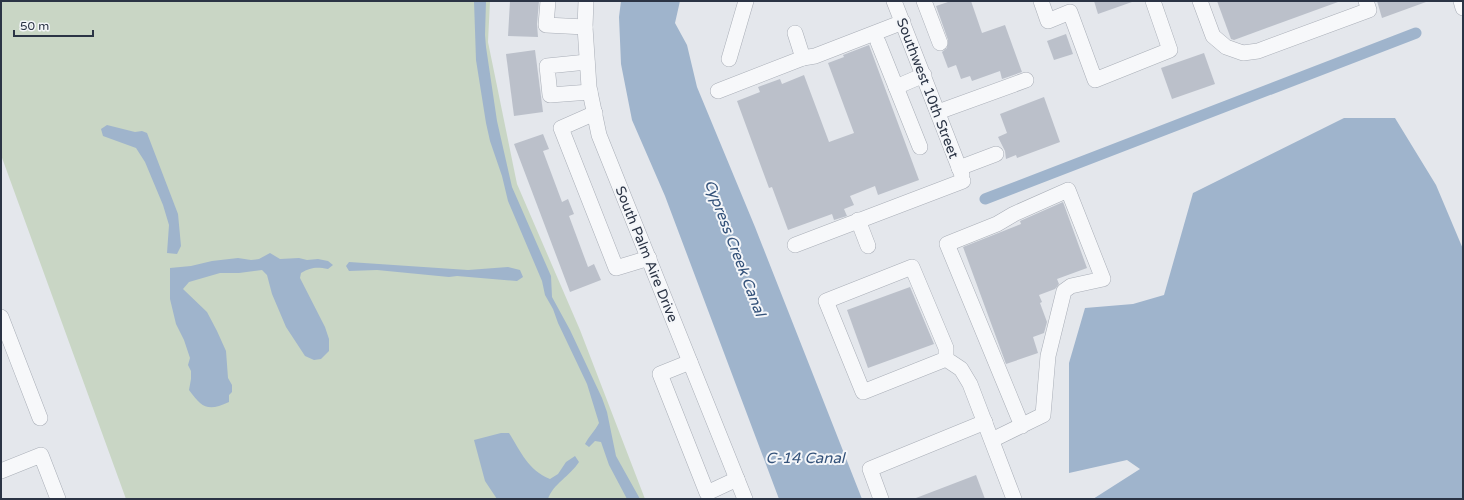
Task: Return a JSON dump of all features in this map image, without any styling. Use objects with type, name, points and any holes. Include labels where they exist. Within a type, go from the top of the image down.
[{"type":"street","points":[[548,1],[546,25],[585,27]]},
{"type":"street","name":"South Palm Aire Drive","points":[[586,1],[585,27],[587,62],[590,92],[599,135],[745,499]]},
{"type":"street","points":[[729,59],[746,1]]},
{"type":"street","name":"Southwest 10th Street","points":[[894,1],[924,75],[961,174]]},
{"type":"street","points":[[924,1],[940,43]]},
{"type":"street","points":[[1041,1],[1048,21],[1070,12],[1095,80],[1170,50],[1153,1]]},
{"type":"street","points":[[1200,1],[1213,36],[1226,47],[1243,53],[1258,51],[1369,10],[1366,1]]},
{"type":"street","points":[[1461,1],[1463,8]]},
{"type":"street","points":[[718,91],[803,58],[815,56],[903,22]]},
{"type":"street","points":[[795,33],[803,58]]},
{"type":"street","points":[[878,42],[920,148]]},
{"type":"street","points":[[587,62],[547,66],[550,95],[590,92]]},
{"type":"street","points":[[896,87],[924,75]]},
{"type":"street","points":[[938,112],[1026,80]]},
{"type":"street","points":[[595,113],[561,128],[616,268],[649,258]]},
{"type":"street","points":[[795,245],[858,220],[961,174],[996,154]]},
{"type":"street","points":[[992,440],[1022,426],[1043,415],[1048,356],[1064,291],[1072,286],[1103,279],[1068,190],[1014,214],[997,224],[947,244],[1022,426]]},
{"type":"street","points":[[858,220],[868,246]]},
{"type":"street","points":[[912,267],[946,348],[946,359],[863,392],[826,301],[912,267]]},
{"type":"street","points":[[1,317],[40,418]]},
{"type":"street","points":[[946,359],[961,368],[970,384],[1014,499]]},
{"type":"street","points":[[690,362],[660,374],[708,496],[737,479]]},
{"type":"street","points":[[882,499],[870,469],[985,422]]},
{"type":"street","points":[[1,470],[42,455],[58,499]]},
{"type":"green space","points":[[1,1],[490,1],[488,42],[517,184],[580,330],[645,499],[126,499],[1,155]]},
{"type":"water","points":[[474,1],[486,1],[486,47],[497,121],[512,187],[551,276],[552,297],[570,330],[602,398],[607,412],[616,456],[640,499],[627,499],[609,465],[601,442],[595,441],[589,447],[585,444],[599,423],[587,384],[558,323],[553,309],[545,295],[542,281],[508,201],[502,176],[490,141],[476,60]]},
{"type":"water","name":"C-14 Canal","points":[[621,1],[680,1],[675,23],[687,45],[697,87],[755,227],[862,499],[779,499],[665,196],[632,120],[621,64],[619,17]]},
{"type":"water","points":[[1344,118],[1395,118],[1436,185],[1463,249],[1463,499],[1093,499],[1140,469],[1127,460],[1069,473],[1069,363],[1085,308],[1133,304],[1164,295],[1193,193]]},
{"type":"water","points":[[107,125],[135,132],[142,131],[147,133],[178,214],[181,246],[177,254],[167,253],[169,225],[163,205],[145,162],[136,148],[103,136],[101,129]]},
{"type":"water","points":[[270,253],[280,259],[318,259],[328,261],[333,265],[328,269],[317,268],[308,270],[301,273],[300,278],[325,327],[329,339],[329,351],[321,359],[314,360],[305,356],[286,327],[272,294],[267,275],[262,270],[239,273],[220,273],[189,282],[183,289],[207,312],[217,331],[226,351],[228,378],[232,385],[232,392],[229,395],[229,402],[216,407],[206,406],[198,401],[189,390],[191,371],[188,365],[190,358],[184,340],[176,324],[170,299],[170,268],[238,258],[251,260],[259,259]]},
{"type":"water","points":[[349,262],[468,270],[508,267],[520,270],[523,277],[517,281],[457,276],[449,277],[377,270],[349,271],[346,266]]},
{"type":"water","points":[[501,433],[509,433],[521,454],[531,466],[536,471],[550,479],[558,474],[566,462],[575,456],[579,462],[558,484],[548,499],[497,499],[485,481],[474,440]]},
{"type":"building","points":[[510,1],[539,1],[537,24],[538,37],[508,36]]},
{"type":"building","points":[[951,1],[971,1],[982,33],[1005,25],[1022,72],[1002,79],[1000,71],[972,81],[970,76],[961,79],[956,65],[948,68],[942,52],[947,48],[948,40],[936,6]]},
{"type":"building","points":[[1094,1],[1132,1],[1132,2],[1098,14]]},
{"type":"building","points":[[1217,1],[1338,2],[1234,40],[1231,39]]},
{"type":"building","points":[[1377,1],[1426,1],[1426,2],[1382,18]]},
{"type":"building","points":[[1066,34],[1073,54],[1054,60],[1047,41]]},
{"type":"building","points":[[869,45],[919,180],[878,195],[875,186],[850,196],[854,205],[844,209],[847,216],[834,220],[832,214],[788,230],[772,187],[769,188],[737,101],[760,92],[758,87],[780,79],[782,84],[804,75],[829,142],[854,133],[828,63],[844,57],[843,55]]},
{"type":"building","points":[[535,50],[543,112],[514,116],[506,54]]},
{"type":"building","points":[[1204,53],[1215,84],[1172,99],[1161,68]]},
{"type":"building","points":[[1044,97],[1060,142],[1017,158],[1016,155],[1006,159],[1005,151],[998,137],[1007,133],[1000,114]]},
{"type":"building","points":[[543,134],[549,149],[543,151],[562,202],[568,199],[574,214],[569,216],[588,267],[594,264],[601,280],[570,292],[514,144]]},
{"type":"building","points":[[1063,202],[1087,268],[1057,279],[1059,284],[1055,289],[1039,295],[1042,302],[1040,303],[1047,322],[1044,333],[1033,337],[1038,353],[1006,364],[963,247],[1021,224],[1020,221]]},
{"type":"building","points":[[910,287],[934,344],[868,368],[847,310]]},
{"type":"building","points":[[976,475],[985,499],[916,498]]},
{"type":"waterway","points":[[985,199],[1416,33]]},
{"type":"water label","name":"Cypress Creek Canal","points":[[735,248]]}]
